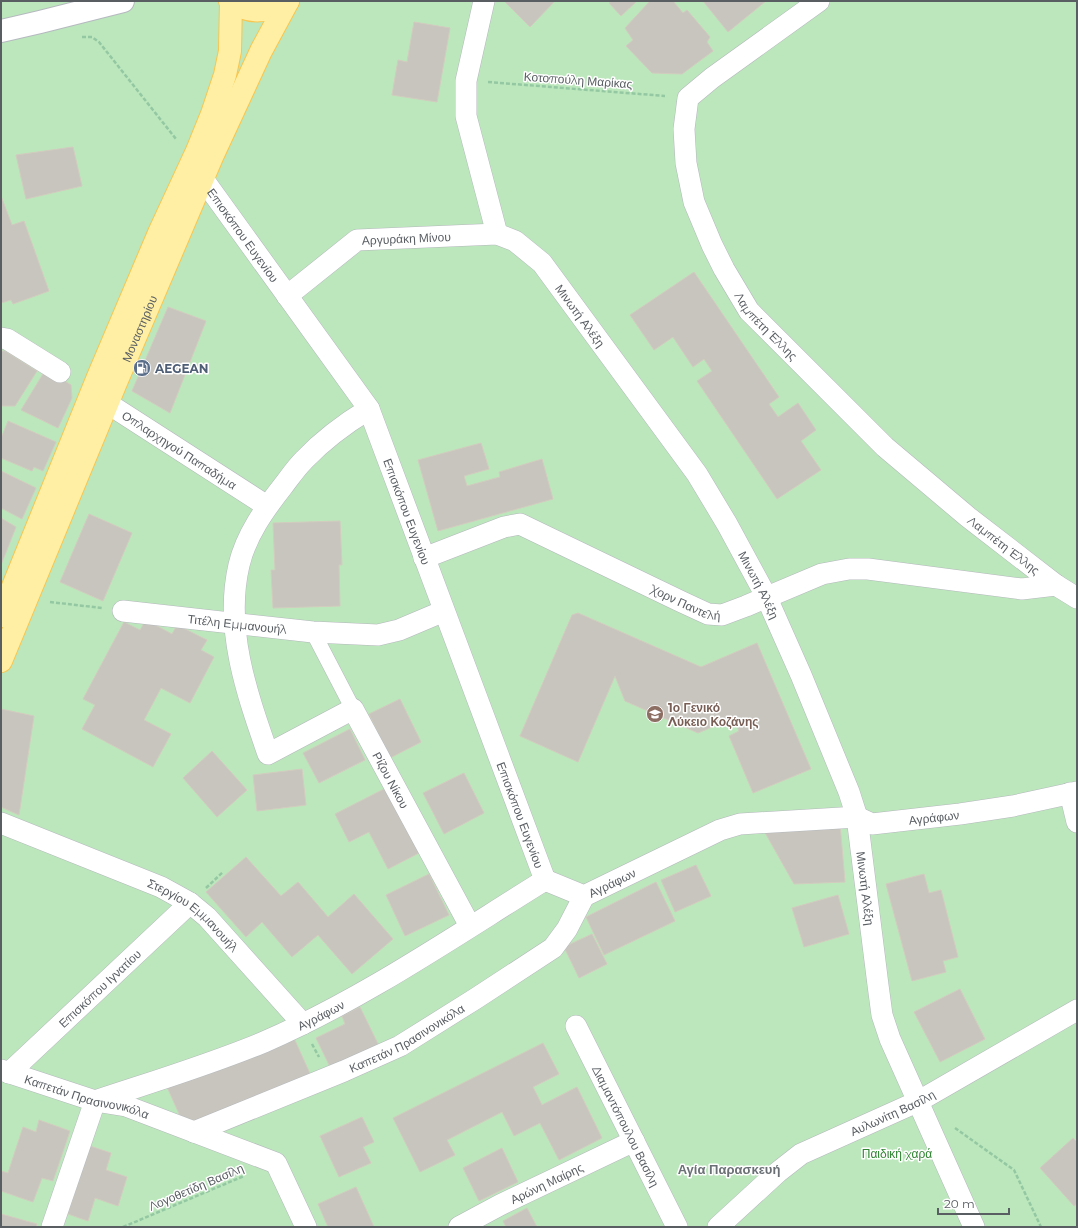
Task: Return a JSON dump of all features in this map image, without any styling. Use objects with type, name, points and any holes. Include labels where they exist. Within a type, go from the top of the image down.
[{"type":"main road","points":[[1,31],[123,1]]},
{"type":"main road","points":[[231,2],[245,9],[260,11],[275,8],[288,1]]},
{"type":"main road","name":"Μοναστηρίου","points":[[1,616],[261,51],[288,1]]},
{"type":"main road","name":"Μοναστηρίου","points":[[1,661],[27,599],[159,233],[197,151],[212,114],[225,75],[230,51],[231,2]]},
{"type":"street","points":[[484,1],[466,81],[466,116],[497,234]]},
{"type":"street","points":[[688,98],[712,78],[820,1]]},
{"type":"street","name":"Λαμπέτη Έλλης","points":[[688,98],[684,129],[686,163],[694,202],[724,269],[749,311],[885,447],[968,517],[1056,585],[1077,598]]},
{"type":"street","name":"Επισκόπου Ευγενίου","points":[[203,179],[369,409],[545,880]]},
{"type":"street","name":"Αργυράκη Μίνου","points":[[288,296],[357,240],[497,234]]},
{"type":"street","name":"Μινωτή Αλέξη","points":[[497,234],[515,241],[542,263],[584,319],[697,474],[766,596],[801,675],[846,784],[857,817],[882,1015],[890,1039],[974,1227]]},
{"type":"street","points":[[1,338],[7,339],[60,372]]},
{"type":"street","name":"Οπλαρχηγού Παπαδήμα","points":[[100,398],[267,506]]},
{"type":"street","points":[[353,709],[268,754],[244,679],[234,623],[234,593],[239,564],[250,536],[267,506],[303,460],[319,445],[369,409]]},
{"type":"street","name":"Χορν Παντελή","points":[[424,558],[504,527],[520,524],[708,614],[722,614],[746,606],[766,596],[822,574],[849,569],[868,569],[1022,589],[1056,585]]},
{"type":"street","name":"Τιτέλη Εμμανουήλ","points":[[123,610],[313,632],[378,635],[399,630],[444,611]]},
{"type":"street","name":"Ρίζου Νίκου","points":[[313,632],[470,926]]},
{"type":"street","points":[[1074,792],[1077,822]]},
{"type":"street","name":"Αγράφων","points":[[96,1101],[211,1063],[264,1042],[302,1024],[352,998],[386,978],[545,880],[584,896],[720,830],[740,824],[857,817],[872,824],[960,814],[1013,806],[1074,792]]},
{"type":"street","name":"Στεργίου Εμμανουήλ","points":[[1,823],[161,887],[190,903],[208,917],[302,1024]]},
{"type":"street","name":"Καπετάν Πρασινονικόλα","points":[[194,1132],[329,1077],[400,1046],[553,948],[568,930],[584,896]]},
{"type":"street","name":"Επισκόπου Ιγνατίου","points":[[5,1072],[190,903]]},
{"type":"street","name":"Αυλωνίτη Βασίλη","points":[[718,1227],[778,1172],[801,1154],[919,1101],[1077,1010]]},
{"type":"street","name":"Διαμαντόπουλου Βασίλη","points":[[576,1026],[676,1227]]},
{"type":"street","name":"Καπετάν Πρασινονικόλα","points":[[5,1072],[96,1101],[126,1106],[276,1163]]},
{"type":"street","points":[[52,1227],[96,1101]]},
{"type":"street","name":"Αρώνη Μαίρης","points":[[459,1227],[500,1205],[634,1141]]},
{"type":"street","points":[[276,1163],[306,1227]]},
{"type":"path","points":[[78,36],[92,36],[99,42],[177,140],[197,151]]},
{"type":"path","name":"Κοτοπούλη Μαρίκας","points":[[466,81],[688,98]]},
{"type":"path","points":[[27,599],[123,610]]},
{"type":"path","points":[[302,1024],[329,1077]]},
{"type":"path","points":[[951,1124],[1014,1170],[1041,1227]]},
{"type":"path","name":"Λογοθετίδη Βασίλη","points":[[123,1227],[276,1163]]},
{"type":"green space","name":"Παιδική χαρά","points":[[1,1],[1077,1],[1077,1227],[1,1227]]},
{"type":"building","points":[[555,1],[530,27],[505,2]]},
{"type":"building","points":[[612,1],[637,1],[621,16],[609,3]]},
{"type":"building","points":[[650,1],[673,1],[683,13],[687,10],[710,37],[707,42],[713,51],[682,74],[652,73],[626,46],[633,40],[625,28]]},
{"type":"building","points":[[703,1],[766,1],[728,32]]},
{"type":"building","points":[[414,22],[450,28],[437,102],[392,95],[398,60],[407,62]]},
{"type":"building","points":[[73,147],[82,186],[26,199],[16,155]]},
{"type":"building","points":[[1,196],[12,225],[24,221],[49,291],[13,304],[11,300],[1,303]]},
{"type":"building","points":[[694,272],[779,397],[769,404],[778,417],[798,403],[816,430],[801,441],[821,470],[777,499],[697,381],[712,371],[704,359],[693,367],[673,337],[654,350],[630,315]]},
{"type":"building","points":[[168,307],[206,321],[170,413],[132,391]]},
{"type":"building","points":[[1,351],[5,351],[37,371],[15,406],[1,406]]},
{"type":"building","points":[[46,369],[71,385],[72,398],[58,428],[21,410]]},
{"type":"building","points":[[8,421],[56,442],[43,471],[34,467],[32,471],[1,458],[1,438]]},
{"type":"building","points":[[481,443],[489,469],[464,476],[467,486],[500,477],[499,472],[542,459],[553,499],[438,531],[418,460]]},
{"type":"building","points":[[1,471],[36,488],[22,519],[1,508]]},
{"type":"building","points":[[89,514],[132,533],[103,601],[60,582]]},
{"type":"building","points":[[1,518],[16,527],[1,565]]},
{"type":"building","points":[[340,521],[342,565],[339,565],[340,606],[273,608],[271,570],[275,570],[273,523]]},
{"type":"building","points":[[578,613],[701,667],[757,643],[811,769],[753,793],[729,736],[739,731],[733,718],[698,733],[625,701],[615,676],[578,762],[520,736],[572,615]]},
{"type":"building","points":[[146,620],[172,634],[177,625],[207,640],[201,650],[214,657],[190,703],[161,688],[144,720],[171,734],[153,767],[82,729],[95,705],[83,699],[124,622],[140,630]]},
{"type":"building","points":[[400,699],[421,742],[390,758],[369,714]]},
{"type":"building","points":[[1,709],[34,716],[19,815],[1,807]]},
{"type":"building","points":[[350,729],[365,760],[319,783],[303,753]]},
{"type":"building","points":[[212,751],[247,790],[217,817],[183,778]]},
{"type":"building","points":[[302,769],[306,805],[257,811],[253,775]]},
{"type":"building","points":[[464,773],[484,813],[444,834],[423,793]]},
{"type":"building","points":[[386,788],[419,853],[388,869],[369,832],[349,842],[335,814]]},
{"type":"building","points":[[840,824],[845,882],[794,884],[763,829]]},
{"type":"building","points":[[246,857],[281,896],[298,882],[328,917],[354,894],[393,939],[352,974],[318,935],[292,957],[262,922],[246,937],[206,892]]},
{"type":"building","points":[[696,865],[711,896],[675,912],[661,880]]},
{"type":"building","points":[[429,874],[449,915],[405,936],[386,895]]},
{"type":"building","points":[[924,874],[929,893],[941,890],[958,957],[943,961],[946,972],[912,981],[886,884]]},
{"type":"building","points":[[656,882],[675,921],[604,955],[586,917]]},
{"type":"building","points":[[838,895],[849,934],[804,947],[792,908]]},
{"type":"building","points":[[592,934],[607,964],[579,978],[564,947]]},
{"type":"building","points":[[960,989],[985,1039],[940,1062],[914,1012]]},
{"type":"building","points":[[360,1007],[380,1048],[332,1071],[316,1038],[345,1024],[342,1016]]},
{"type":"building","points":[[293,1036],[312,1078],[203,1124],[180,1116],[167,1087]]},
{"type":"building","points":[[543,1043],[559,1074],[533,1087],[542,1105],[577,1087],[602,1138],[559,1160],[540,1123],[514,1136],[502,1112],[447,1140],[455,1155],[420,1172],[393,1118]]},
{"type":"building","points":[[362,1117],[374,1142],[363,1147],[371,1163],[339,1177],[320,1136]]},
{"type":"building","points":[[39,1120],[70,1131],[53,1181],[42,1178],[33,1202],[1,1191],[1,1171],[8,1173],[23,1127],[36,1132]]},
{"type":"building","points":[[1073,1138],[1077,1142],[1077,1204],[1074,1206],[1040,1168]]},
{"type":"building","points":[[90,1146],[111,1153],[106,1170],[127,1177],[118,1206],[95,1198],[88,1221],[68,1214]]},
{"type":"building","points":[[502,1148],[518,1182],[479,1201],[463,1168]]},
{"type":"building","points":[[356,1187],[374,1227],[328,1227],[318,1204]]},
{"type":"building","points":[[527,1208],[537,1227],[506,1227],[503,1221]]},
{"type":"building","points":[[1,1214],[37,1224],[36,1227],[1,1227]]},
{"type":"place","name":"AEGEAN","points":[[142,368]]},
{"type":"place","name":"1ο Γενικό Λύκειο Κοζάνης","points":[[655,714]]},
{"type":"district","name":"Αγία Παρασκευή","points":[[729,1169]]}]
